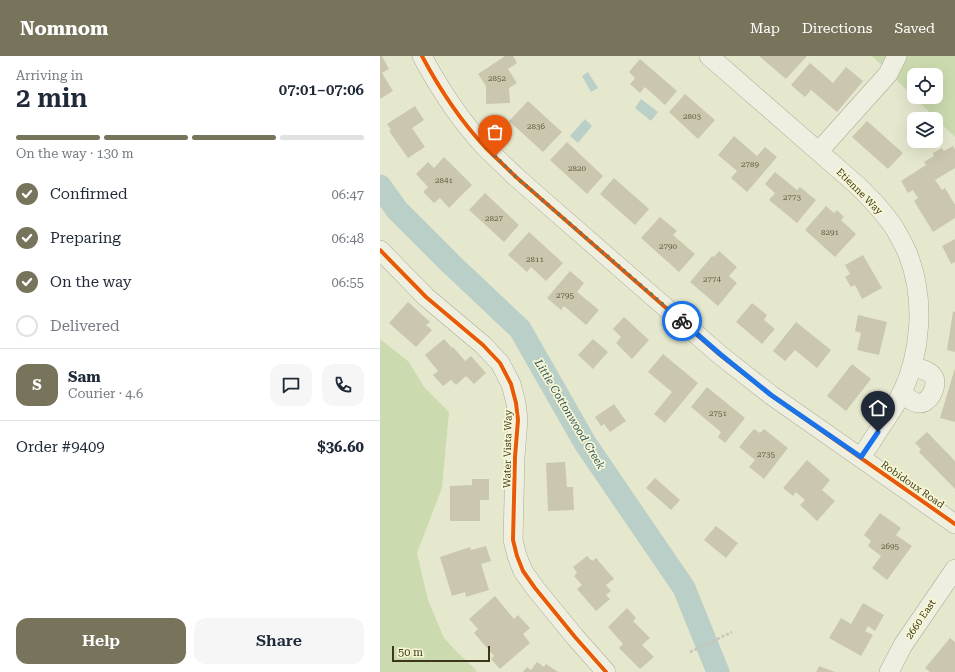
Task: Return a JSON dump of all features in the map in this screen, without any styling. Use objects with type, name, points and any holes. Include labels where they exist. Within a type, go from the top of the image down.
[{"type":"street","name":"Robidoux Road","points":[[422,56],[434,78],[456,111],[485,146],[516,177],[720,354],[771,395],[955,524]]},
{"type":"street","name":"Etienne Way","points":[[709,56],[819,151],[878,206],[895,229],[909,256],[916,283],[919,331],[912,367],[895,406],[861,457]]},
{"type":"street","points":[[819,151],[888,74],[897,56]]},
{"type":"street","name":"Water Vista Way","points":[[380,250],[426,297],[483,344],[500,363],[511,384],[516,403],[518,420],[515,457],[513,540],[517,556],[523,570],[535,588],[574,637],[606,672]]},
{"type":"street","points":[[901,394],[912,401],[919,403],[924,403],[932,395],[935,383],[934,378],[926,370],[912,367]]},
{"type":"street","name":"2660 East","points":[[889,672],[903,645],[955,569]]},
{"type":"path","points":[[690,652],[732,632]]},
{"type":"green space","points":[[872,56],[955,56],[955,137],[943,125],[943,112],[929,112],[921,104],[943,104],[943,68],[907,68],[907,90]]},
{"type":"green space","points":[[380,339],[409,362],[424,387],[449,412],[442,488],[417,553],[428,600],[444,638],[477,672],[380,672]]},
{"type":"water","points":[[588,72],[598,88],[591,92],[582,76]]},
{"type":"water","points":[[641,99],[658,112],[651,121],[635,108]]},
{"type":"water","points":[[585,119],[592,126],[578,143],[570,136]]},
{"type":"building","points":[[380,56],[382,56],[389,69],[382,73],[393,91],[380,99]]},
{"type":"building","points":[[505,56],[513,56],[517,63],[508,69],[517,83],[509,88],[510,103],[486,104],[486,86],[478,74]]},
{"type":"building","points":[[759,56],[807,56],[786,79]]},
{"type":"building","points":[[640,59],[677,91],[665,105],[645,87],[640,93],[630,84],[635,78],[629,72]]},
{"type":"building","points":[[810,63],[833,83],[846,67],[863,81],[837,112],[811,90],[805,97],[791,85]]},
{"type":"building","points":[[685,94],[715,120],[698,139],[669,112]]},
{"type":"building","points":[[528,101],[562,132],[543,152],[509,121]]},
{"type":"building","points":[[415,106],[424,120],[412,128],[425,147],[408,158],[389,131],[391,130],[387,124]]},
{"type":"building","points":[[867,121],[903,153],[888,169],[852,137]]},
{"type":"building","points":[[734,136],[757,156],[765,147],[777,157],[747,192],[731,178],[737,171],[718,155]]},
{"type":"building","points":[[567,142],[603,176],[587,194],[550,160]]},
{"type":"building","points":[[953,146],[955,149],[955,168],[935,180],[942,190],[945,188],[955,205],[955,218],[933,232],[914,201],[918,198],[913,190],[908,193],[901,181],[926,165],[924,162],[934,156],[933,153],[942,148],[944,151]]},
{"type":"building","points":[[444,157],[472,185],[449,208],[440,198],[434,203],[423,192],[428,187],[416,174],[428,162],[434,168]]},
{"type":"building","points":[[775,172],[797,190],[800,187],[816,200],[797,223],[769,200],[775,193],[765,184]]},
{"type":"building","points":[[614,178],[649,209],[635,225],[600,194]]},
{"type":"building","points":[[485,193],[519,225],[504,242],[469,210]]},
{"type":"building","points":[[826,206],[834,213],[837,210],[844,217],[841,220],[856,234],[835,257],[805,230]]},
{"type":"building","points":[[660,217],[677,231],[673,235],[695,254],[679,272],[641,238]]},
{"type":"building","points":[[529,232],[563,263],[546,281],[531,267],[527,272],[508,255]]},
{"type":"building","points":[[955,239],[955,262],[951,264],[942,246]]},
{"type":"building","points":[[719,251],[737,267],[729,276],[737,283],[718,306],[690,282],[712,256],[714,257]]},
{"type":"building","points":[[863,255],[882,288],[862,299],[855,285],[851,287],[845,277],[850,274],[845,265]]},
{"type":"building","points":[[570,271],[584,283],[577,292],[599,310],[586,325],[564,306],[561,310],[547,298]]},
{"type":"building","points":[[408,302],[430,322],[426,325],[432,330],[416,347],[389,323]]},
{"type":"building","points":[[752,303],[767,315],[764,320],[775,329],[762,344],[736,322]]},
{"type":"building","points":[[953,311],[955,312],[955,352],[947,350]]},
{"type":"building","points":[[858,315],[887,322],[879,355],[857,350],[861,333],[855,331]]},
{"type":"building","points":[[624,317],[649,340],[632,359],[616,343],[621,337],[613,329]]},
{"type":"building","points":[[796,322],[831,350],[817,368],[795,350],[785,361],[773,351]]},
{"type":"building","points":[[444,339],[465,361],[471,356],[486,373],[474,384],[466,376],[456,385],[451,380],[443,386],[433,375],[438,371],[425,355]]},
{"type":"building","points":[[593,339],[608,352],[593,369],[578,355]]},
{"type":"building","points":[[663,354],[698,383],[665,423],[654,414],[672,392],[648,372]]},
{"type":"building","points":[[852,364],[871,379],[846,411],[827,396]]},
{"type":"building","points":[[955,368],[955,422],[940,418]]},
{"type":"building","points":[[707,387],[745,418],[725,443],[718,437],[721,432],[691,407]]},
{"type":"building","points":[[614,404],[626,421],[610,432],[604,424],[601,426],[595,417]]},
{"type":"building","points":[[754,429],[760,433],[764,429],[788,448],[764,479],[749,467],[755,460],[739,447]]},
{"type":"building","points":[[927,432],[955,461],[955,489],[919,452],[921,449],[915,443]]},
{"type":"building","points":[[807,460],[830,480],[822,490],[835,501],[817,521],[800,505],[805,500],[796,492],[793,496],[783,488]]},
{"type":"building","points":[[565,462],[567,487],[573,487],[574,510],[548,511],[546,463]]},
{"type":"building","points":[[655,478],[680,500],[671,510],[646,488]]},
{"type":"building","points":[[472,479],[489,479],[489,500],[480,500],[480,521],[450,521],[450,486],[472,485]]},
{"type":"building","points":[[880,513],[901,528],[896,535],[912,546],[887,580],[872,568],[881,556],[868,546],[871,541],[864,535]]},
{"type":"building","points":[[716,526],[738,543],[726,558],[704,540]]},
{"type":"building","points":[[486,546],[491,561],[481,564],[489,590],[466,597],[465,592],[452,596],[440,557],[470,547],[471,550]]},
{"type":"building","points":[[587,556],[592,561],[596,558],[614,579],[606,585],[611,591],[606,595],[610,599],[596,611],[577,589],[582,585],[574,576],[577,573],[573,567]]},
{"type":"building","points":[[495,596],[514,619],[518,615],[530,628],[523,634],[530,643],[500,669],[491,659],[494,656],[474,633],[478,629],[469,619]]},
{"type":"building","points":[[863,603],[884,615],[875,631],[868,626],[865,631],[873,635],[861,656],[829,638],[841,618],[851,624]]},
{"type":"building","points":[[627,608],[636,618],[633,621],[650,638],[642,645],[654,657],[640,669],[619,648],[623,644],[608,627]]},
{"type":"building","points":[[950,638],[955,642],[955,672],[930,672],[925,668]]},
{"type":"building","points":[[537,662],[544,667],[546,664],[558,672],[523,672],[527,667],[531,670]]},
{"type":"building","points":[[819,666],[835,672],[816,672]]},
{"type":"waterway","name":"Little Cottonwood Creek","points":[[380,186],[397,210],[450,263],[520,329],[585,443],[684,588],[718,672]]},
{"type":"cycle path","points":[[422,56],[443,92],[467,126],[485,147],[516,177],[720,355],[771,395],[955,524]]},
{"type":"cycle path","points":[[380,250],[426,297],[483,345],[500,363],[511,384],[516,403],[518,420],[515,457],[513,540],[517,556],[523,571],[535,588],[606,672]]},
{"type":"way so far","points":[[495,156],[516,177],[682,321]]},
{"type":"route","points":[[682,321],[771,395],[861,457],[878,432]]}]
